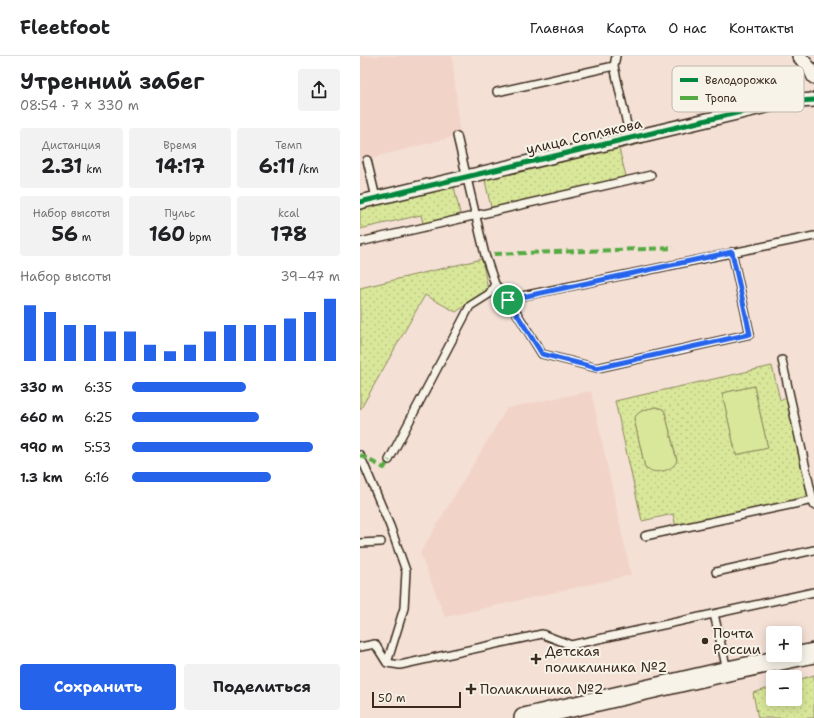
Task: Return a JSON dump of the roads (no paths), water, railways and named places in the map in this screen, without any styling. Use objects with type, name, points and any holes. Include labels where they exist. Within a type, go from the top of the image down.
[{"type":"main road","points":[[524,718],[814,653]]},
{"type":"street","points":[[799,56],[810,69],[814,77]]},
{"type":"street","name":"улица Соплякова","points":[[804,101],[814,100]]},
{"type":"street","name":"улица Соплякова","points":[[360,202],[740,112]]},
{"type":"lane","points":[[616,56],[614,66],[630,138]]},
{"type":"lane","points":[[497,92],[614,66]]},
{"type":"lane","points":[[457,136],[485,255],[494,284],[508,300],[542,354],[597,368],[750,334],[732,252]]},
{"type":"lane","points":[[367,160],[376,198]]},
{"type":"lane","points":[[360,242],[651,175]]},
{"type":"lane","points":[[508,300],[814,236]]},
{"type":"lane","points":[[389,460],[470,306],[489,294],[494,284]]},
{"type":"lane","points":[[645,536],[813,502],[782,360]]},
{"type":"lane","points":[[360,455],[390,526],[406,571],[404,608],[386,663]]},
{"type":"lane","points":[[360,543],[381,542]]},
{"type":"lane","points":[[716,572],[814,550]]},
{"type":"lane","points":[[386,663],[400,665],[542,634],[571,645],[814,592]]},
{"type":"lane","points":[[714,614],[728,672]]},
{"type":"lane","points":[[360,647],[375,644],[386,663]]},
{"type":"place","name":"Почта России","points":[[705,641]]},
{"type":"place","name":"Детская поликлиника №2","points":[[536,659]]},
{"type":"place","name":"Поликлиника №2","points":[[471,689]]}]
